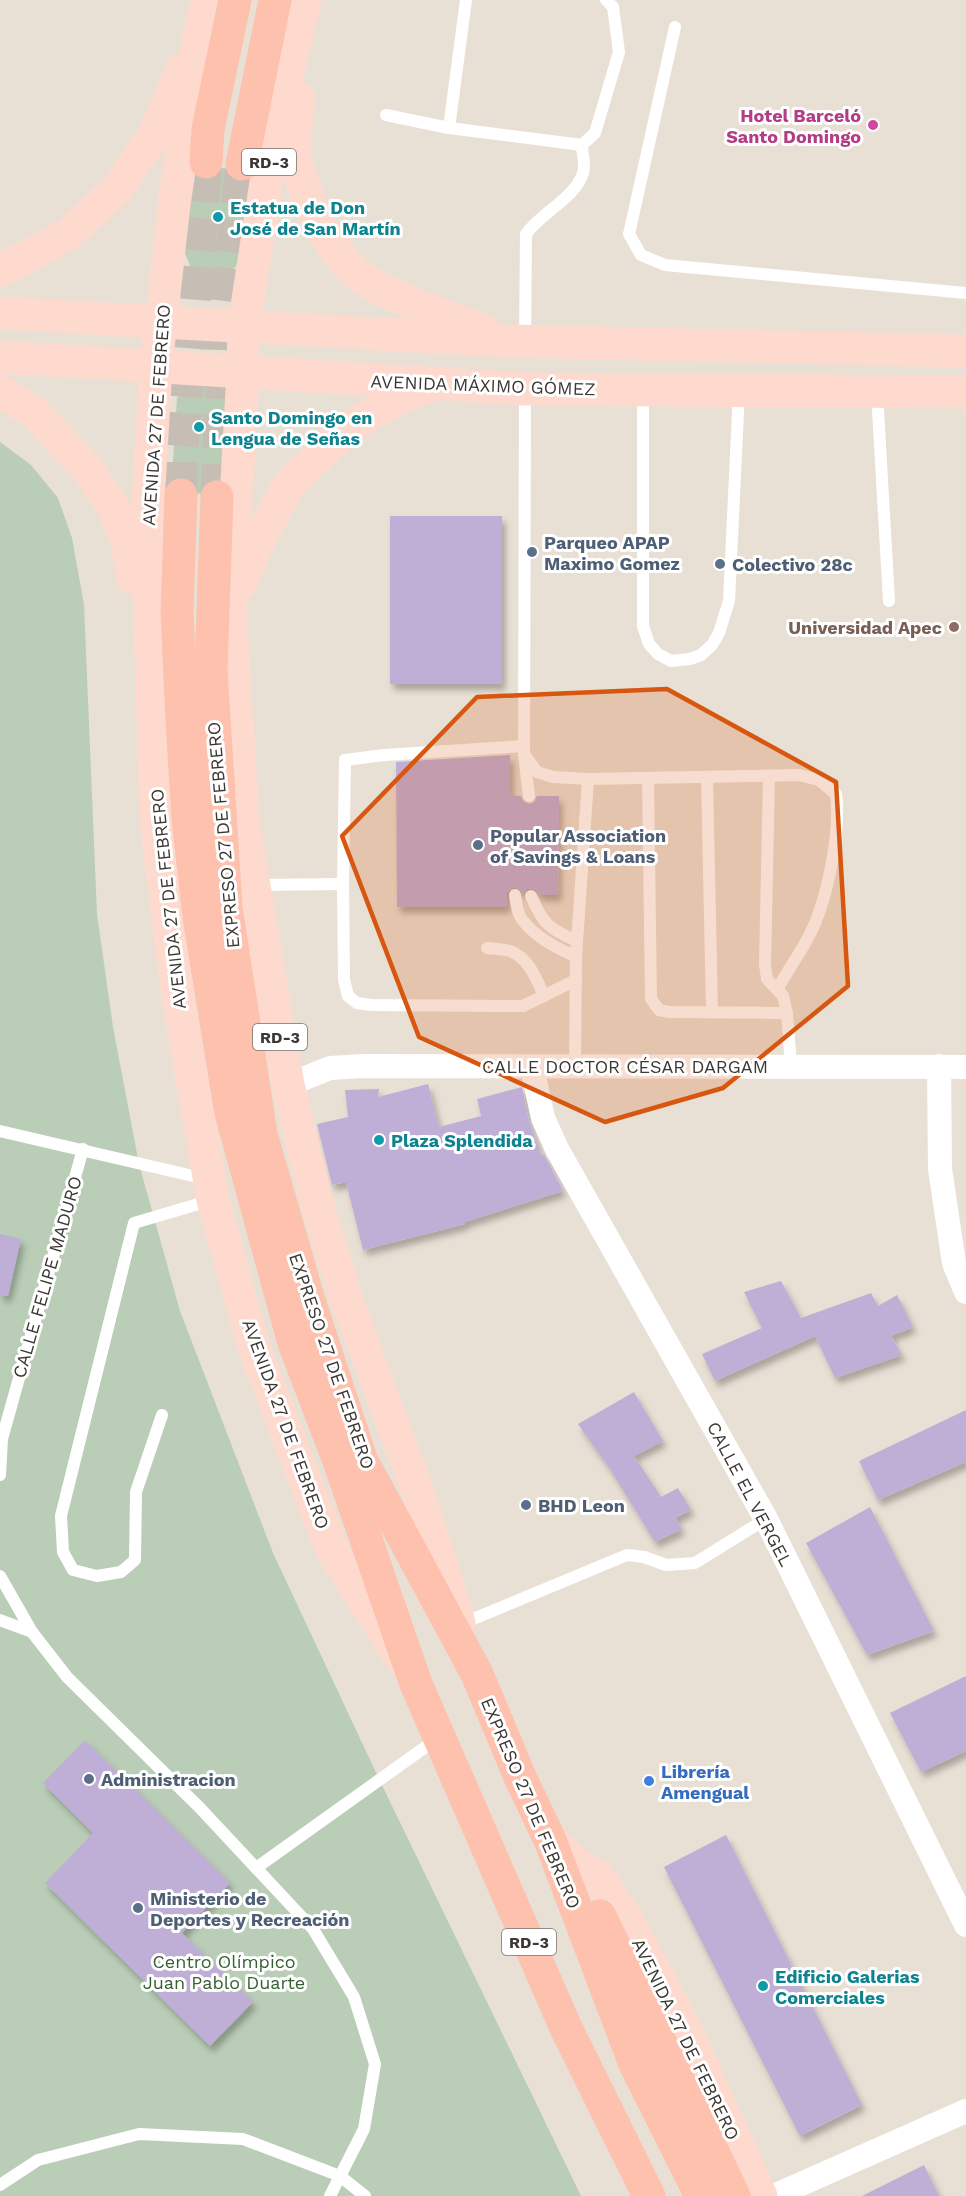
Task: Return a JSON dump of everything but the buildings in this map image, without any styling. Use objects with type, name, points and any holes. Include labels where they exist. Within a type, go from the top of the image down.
[{"type":"highway","points":[[206,162],[208,129],[235,0]]},
{"type":"highway","name":"RD-3","points":[[242,164],[294,3]]},
{"type":"highway","name":"EXPRESO 27 DE FEBRERO","points":[[181,495],[177,613],[188,819],[199,917],[231,1113],[294,1343],[339,1461],[416,1684],[566,2028],[649,2196]]},
{"type":"highway","name":"EXPRESO 27 DE FEBRERO","points":[[217,497],[210,670],[226,907],[261,1134],[309,1301],[362,1459],[477,1674],[520,1777],[550,1840],[635,2064],[701,2196]]},
{"type":"highway","points":[[574,1862],[734,2196]]},
{"type":"main road","name":"RD-3","points":[[294,3],[244,326],[230,608],[243,821],[288,1085],[317,1203],[348,1304],[420,1497],[477,1674]]},
{"type":"main road","points":[[294,3],[295,152],[306,197],[335,251],[362,278],[387,292],[516,341]]},
{"type":"main road","points":[[0,271],[67,235],[118,188],[154,135],[204,15]]},
{"type":"main road","name":"AVENIDA 27 DE FEBRERO","points":[[204,15],[174,204],[156,366],[147,520],[156,819],[178,999],[211,1190],[254,1348],[333,1552],[416,1684]]},
{"type":"main road","points":[[0,313],[516,341],[966,351]]},
{"type":"main road","name":"AVENIDA MÁXIMO GÓMEZ","points":[[0,357],[525,389],[966,393]]},
{"type":"main road","points":[[230,608],[257,544],[289,484],[348,428],[408,394],[438,384]]},
{"type":"main road","points":[[0,391],[34,412],[89,471],[114,506],[127,541],[152,681]]},
{"type":"main road","name":"AVENIDA 27 DE FEBRERO","points":[[550,1840],[574,1862],[599,1877],[630,1925],[684,2026],[761,2196]]},
{"type":"street","name":"CALLE EL VERGEL","points":[[532,1066],[543,1118],[557,1149],[766,1520],[966,1925]]},
{"type":"street","points":[[939,1066],[940,1169],[954,1263],[966,1292]]},
{"type":"street","name":"CALLE DOCTOR CÉSAR DARGAM","points":[[288,1085],[330,1068],[966,1067]]},
{"type":"street","points":[[774,2196],[966,2111]]},
{"type":"lane","points":[[449,128],[466,0]]},
{"type":"lane","points":[[516,341],[526,234],[540,217],[571,192],[584,173],[582,146],[595,133],[619,52],[613,7],[606,0]]},
{"type":"lane","points":[[675,27],[629,234],[641,255],[665,265],[966,293]]},
{"type":"lane","points":[[386,115],[449,128],[582,146]]},
{"type":"lane","points":[[525,389],[524,750],[529,796]]},
{"type":"lane","points":[[643,390],[643,626],[649,644],[658,654],[671,661],[701,655],[712,645],[729,601],[739,391]]},
{"type":"lane","points":[[877,392],[889,601]]},
{"type":"lane","points":[[524,750],[537,772],[553,777],[588,779],[799,775],[819,780],[836,794],[838,814],[829,878],[810,934],[778,988]]},
{"type":"lane","points":[[524,750],[384,755],[345,760],[344,980],[348,996],[357,1003],[500,1007],[523,1006],[576,980]]},
{"type":"lane","points":[[769,776],[765,964],[767,979],[778,988],[783,996],[787,1013],[791,1066]]},
{"type":"lane","points":[[707,777],[712,1012]]},
{"type":"lane","points":[[648,778],[651,999],[659,1010],[669,1012],[787,1013]]},
{"type":"lane","points":[[574,1067],[576,957],[588,779]]},
{"type":"lane","points":[[253,885],[343,884]]},
{"type":"lane","points":[[515,895],[519,917],[550,944],[576,957]]},
{"type":"lane","points":[[531,896],[540,917],[557,932],[577,941]]},
{"type":"lane","points":[[487,948],[511,951],[523,961],[535,975],[544,996]]},
{"type":"lane","points":[[0,1131],[83,1149],[211,1190]]},
{"type":"lane","name":"CALLE FELIPE MADURO","points":[[0,1476],[2,1439],[83,1149]]},
{"type":"lane","points":[[162,1415],[136,1492],[135,1560],[121,1572],[97,1576],[73,1570],[63,1552],[61,1516],[134,1223],[211,1190]]},
{"type":"lane","points":[[460,1624],[627,1555],[644,1557],[666,1565],[695,1563],[766,1520]]},
{"type":"lane","points":[[0,1576],[32,1632],[67,1677],[200,1808],[313,1929],[354,1997],[375,2064],[364,2129],[330,2196]]},
{"type":"lane","points":[[0,1620],[32,1632]]},
{"type":"lane","points":[[256,1868],[440,1736]]},
{"type":"lane","points":[[0,2185],[38,2160],[139,2134],[243,2139],[340,2176],[365,2196]]},
{"type":"highlighted area","points":[[667,689],[836,782],[848,986],[723,1088],[605,1122],[419,1037],[342,836],[477,697]]},
{"type":"green space","points":[[192,165],[252,171],[243,260],[226,275],[193,272],[182,247]]},
{"type":"green space","points":[[212,383],[233,396],[229,496],[171,491],[177,398],[199,384]]},
{"type":"green space","name":"Centro Olímpico Juan Pablo Duarte","points":[[0,442],[31,465],[58,498],[72,538],[84,605],[97,914],[113,1027],[139,1164],[180,1311],[273,1553],[380,1781],[581,2196],[0,2196]]},
{"type":"tunnel","points":[[181,495],[181,458],[206,162]]},
{"type":"tunnel","points":[[217,497],[225,310],[242,164]]},
{"type":"place","name":"Hotel Barceló Santo Domingo","points":[[873,125]]},
{"type":"place","name":"Estatua de Don José de San Martín","points":[[218,217]]},
{"type":"place","name":"Santo Domingo en Lengua de Señas","points":[[199,427]]},
{"type":"place","name":"Parqueo APAP Maximo Gomez","points":[[532,552]]},
{"type":"place","name":"Colectivo 28c","points":[[720,564]]},
{"type":"place","name":"Universidad Apec","points":[[954,627]]},
{"type":"place","name":"Popular Association of Savings & Loans","points":[[478,845]]},
{"type":"place","name":"Plaza Splendida","points":[[379,1140]]},
{"type":"place","name":"BHD Leon","points":[[526,1505]]},
{"type":"place","name":"Administracion","points":[[89,1779]]},
{"type":"place","name":"Librería Amengual","points":[[649,1781]]},
{"type":"place","name":"Ministerio de Deportes y Recreación","points":[[138,1908]]},
{"type":"place","name":"Edificio Galerias Comerciales","points":[[763,1986]]}]
